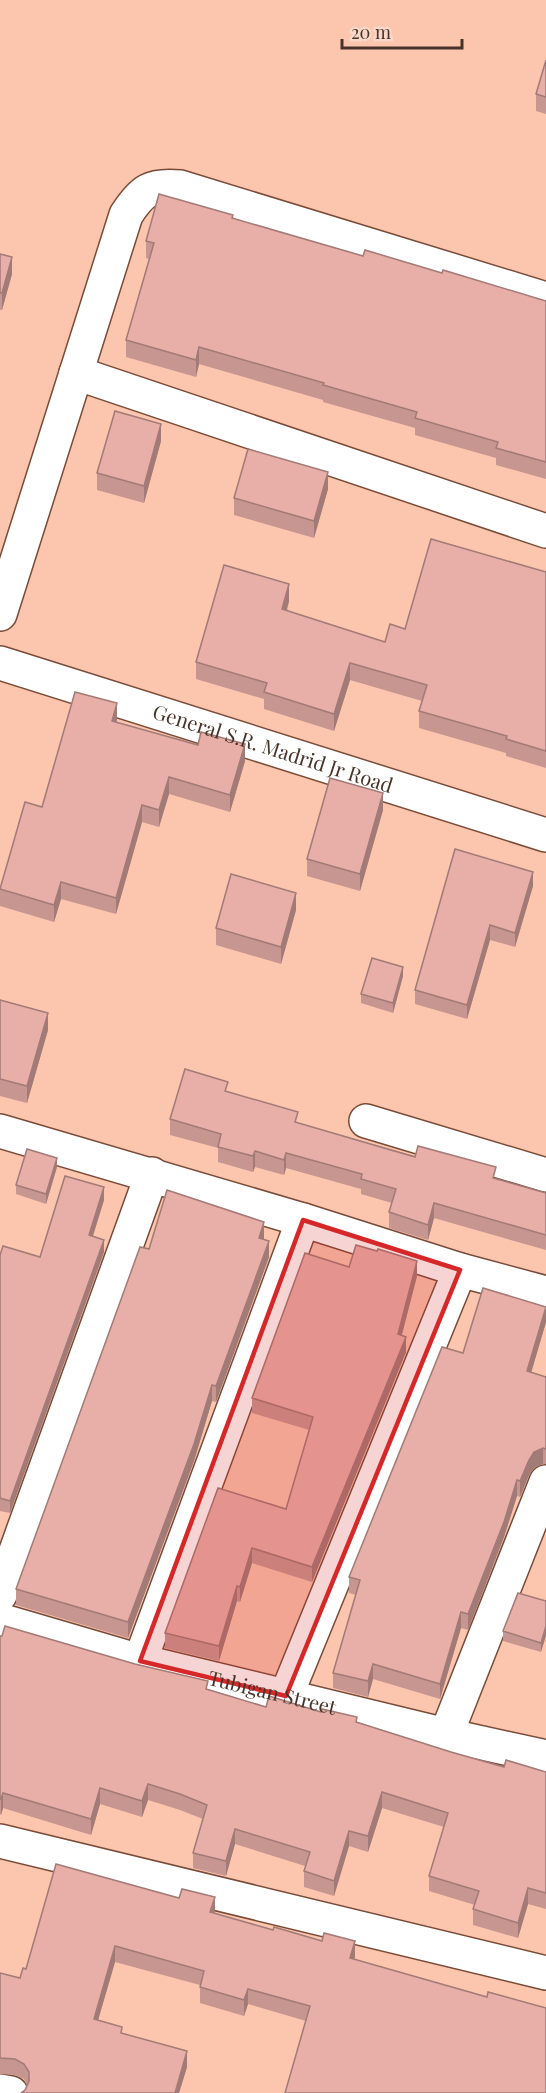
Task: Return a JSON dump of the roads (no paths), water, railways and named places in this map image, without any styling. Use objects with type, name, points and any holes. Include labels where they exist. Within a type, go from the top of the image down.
[{"type":"street","points":[[0,614],[126,215],[136,200],[148,189],[163,185],[180,187],[546,299]]},
{"type":"street","points":[[76,373],[546,531]]},
{"type":"street","name":"General S.R. Madrid Jr Road","points":[[0,663],[546,835]]},
{"type":"street","points":[[366,1121],[546,1175]]},
{"type":"street","points":[[0,1131],[152,1174],[460,1270],[546,1293]]},
{"type":"street","points":[[0,1595],[152,1174]]},
{"type":"street","points":[[140,1661],[303,1220]]},
{"type":"street","points":[[286,1696],[460,1270]]},
{"type":"street","points":[[446,1735],[546,1482]]},
{"type":"street","name":"Tubigan Street","points":[[0,1620],[140,1661],[546,1757]]},
{"type":"street","points":[[0,1841],[546,1973]]},
{"type":"street","points":[[0,2091],[11,2093]]}]
